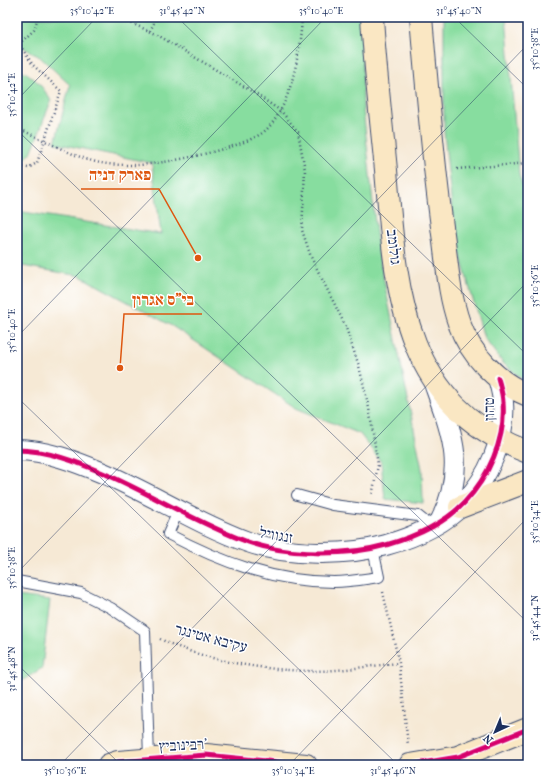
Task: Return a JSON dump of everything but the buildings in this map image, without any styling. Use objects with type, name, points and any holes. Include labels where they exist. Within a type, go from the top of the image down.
[{"type":"main road","name":"גולומב","points":[[372,17],[398,286],[413,340],[419,356],[434,382],[469,418],[500,440]]},
{"type":"main road","points":[[421,17],[434,171],[452,301],[458,318],[474,350],[498,378]]},
{"type":"main road","name":"טהון","points":[[498,378],[528,395]]},
{"type":"main road","name":"טהון","points":[[500,440],[528,452]]},
{"type":"main road","points":[[460,508],[528,481]]},
{"type":"main road","points":[[410,765],[458,757],[528,729]]},
{"type":"main road","name":"רבינוביץ'","points":[[109,765],[118,762],[206,755],[306,765]]},
{"type":"street","name":"טהון","points":[[498,378],[503,402],[503,420],[500,440]]},
{"type":"street","points":[[434,382],[451,429],[456,464],[455,481],[450,500],[434,526]]},
{"type":"street","name":"זנגוויל","points":[[17,450],[52,455],[85,465],[126,482],[249,542],[285,550],[323,552],[373,549],[404,540],[434,526],[460,508],[480,484],[494,458],[500,440]]},
{"type":"lane","points":[[297,495],[333,505],[369,511],[418,516],[434,526]]},
{"type":"lane","points":[[179,509],[168,534],[193,547],[246,568],[290,580],[335,582],[379,577],[373,549]]},
{"type":"lane","points":[[17,581],[81,593],[111,608],[145,631],[149,759]]},
{"type":"path","points":[[17,166],[28,168],[37,163],[61,91],[33,65],[18,44],[34,30],[38,17]]},
{"type":"path","points":[[117,17],[150,31],[248,89],[281,111],[298,132],[305,170],[302,230],[311,257],[345,325],[359,366],[369,408],[378,465],[369,511]]},
{"type":"path","points":[[150,31],[157,17]]},
{"type":"path","points":[[17,128],[64,150],[100,163],[138,165],[192,157],[253,138],[265,132],[281,111],[298,62],[302,17]]},
{"type":"path","points":[[526,17],[528,57]]},
{"type":"path","points":[[434,171],[528,163]]},
{"type":"path","points":[[379,577],[399,663],[410,765]]},
{"type":"green space","points":[[17,17],[362,17],[363,108],[378,251],[422,469],[423,503],[385,499],[381,462],[360,434],[296,408],[172,326],[80,276],[17,265],[17,211],[161,234],[152,163],[55,143],[70,85],[40,57],[17,44]]},
{"type":"green space","points":[[444,17],[506,17],[519,175],[528,203],[528,384],[503,363],[484,338],[455,237],[444,132]]},
{"type":"green space","points":[[21,70],[39,83],[51,101],[31,153],[25,159],[17,160],[17,71]]},
{"type":"green space","points":[[17,596],[50,600],[42,668],[17,684]]},
{"type":"cycle path","points":[[17,450],[50,454],[83,465],[121,481],[211,527],[264,547],[317,553],[335,553],[370,549],[397,542],[428,529],[456,511],[473,493],[481,482],[494,457],[502,430],[503,400],[498,378]]},
{"type":"cycle path","points":[[410,765],[458,757],[528,729]]},
{"type":"cycle path","points":[[109,765],[118,762],[206,755],[306,765]]},
{"type":"place","name":"פארק דניה","points":[[198,258]]},
{"type":"place","name":"בי\"ס אגרון","points":[[120,368]]}]
